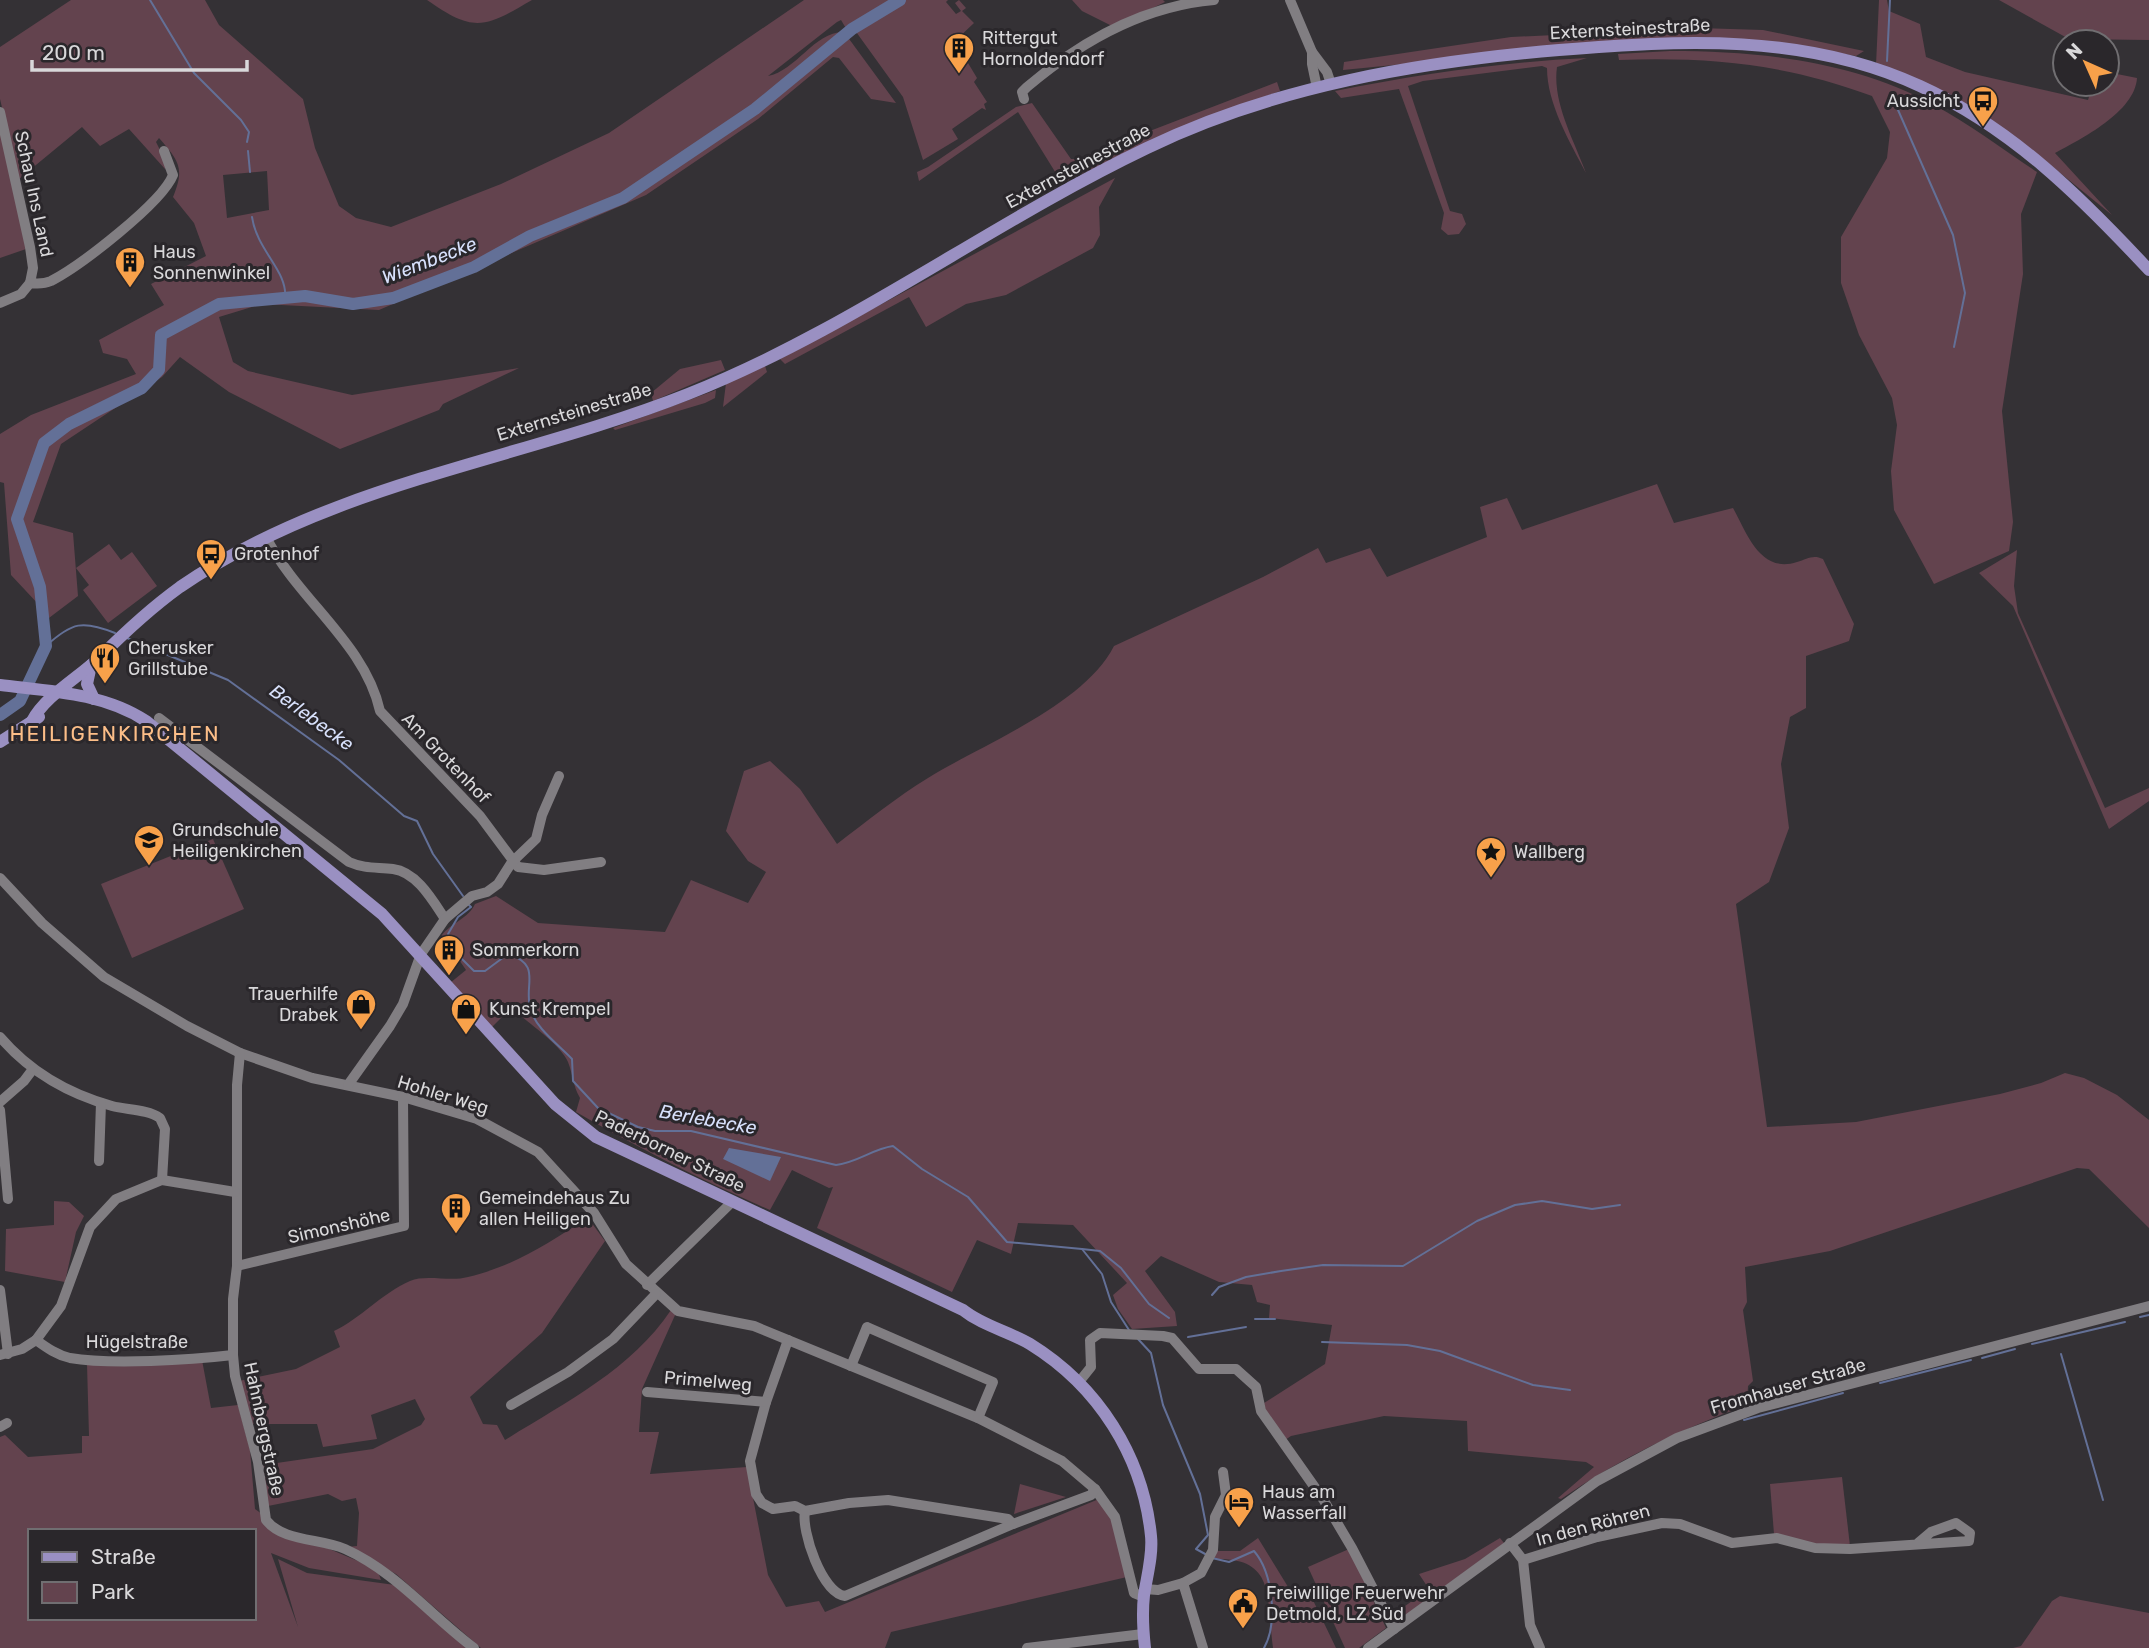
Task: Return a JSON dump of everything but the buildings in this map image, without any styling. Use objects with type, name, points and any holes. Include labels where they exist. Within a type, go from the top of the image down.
[{"type":"main road","name":"Externsteinestraße","points":[[0,742],[50,709],[59,693],[131,627],[193,579],[266,537],[365,496],[601,425],[729,377],[864,308],[1089,177],[1190,128],[1331,84],[1476,58],[1637,44],[1730,42],[1774,45],[1828,55],[1920,86],[1998,130],[2070,188],[2149,270]]},
{"type":"main road","points":[[91,665],[87,684],[94,699]]},
{"type":"main road","name":"Paderborner Straße","points":[[0,685],[94,699],[128,710],[146,721],[365,900],[421,954],[572,1120],[596,1137],[963,1310],[974,1319],[1001,1329],[1041,1352],[1079,1382],[1110,1420],[1125,1446],[1143,1490],[1152,1548],[1144,1593],[1145,1648]]},
{"type":"street","points":[[1024,99],[1024,89],[1063,56],[1163,7],[1214,0]]},
{"type":"street","points":[[1290,0],[1312,52],[1327,72],[1331,84]]},
{"type":"street","points":[[1312,52],[1311,64],[1318,88]]},
{"type":"street","name":"Schau Ins Land","points":[[0,111],[33,268],[30,283],[21,294],[0,303]]},
{"type":"street","name":"Schau Ins Land","points":[[30,283],[50,282],[86,258],[154,199],[173,175],[164,151]]},
{"type":"street","name":"Am Grotenhof","points":[[266,537],[279,563],[362,666],[375,688],[380,711],[480,816],[512,862]]},
{"type":"street","points":[[159,718],[349,862],[367,869],[390,868],[405,873],[427,891],[446,919]]},
{"type":"street","points":[[348,1085],[402,1004],[421,954],[446,919],[472,896],[487,892],[498,884],[512,862],[536,839],[542,816],[559,776]]},
{"type":"street","points":[[512,862],[525,869],[544,870],[601,862]]},
{"type":"street","name":"Hohler Weg","points":[[0,878],[42,923],[104,977],[167,1016],[240,1053],[312,1078],[403,1097],[477,1119],[538,1152],[594,1213],[614,1250],[656,1294],[678,1311],[742,1322],[978,1418],[1062,1461],[1095,1489],[1115,1517],[1134,1592],[1144,1593]]},
{"type":"street","points":[[0,1037],[33,1069],[62,1087],[101,1103],[160,1118],[165,1129],[162,1180]]},
{"type":"street","name":"Hahnbergstraße","points":[[240,1053],[233,1355],[235,1376],[258,1462],[266,1520],[282,1534],[343,1548],[381,1569],[474,1648]]},
{"type":"street","points":[[0,1102],[24,1081],[33,1069]]},
{"type":"street","name":"Simonshöhe","points":[[237,1266],[404,1226],[403,1097]]},
{"type":"street","points":[[99,1161],[101,1103]]},
{"type":"street","points":[[0,1110],[8,1199]]},
{"type":"street","points":[[0,1290],[4,1354],[36,1340],[61,1306],[84,1239],[101,1212],[125,1194],[162,1180],[235,1192]]},
{"type":"street","points":[[647,1285],[732,1202]]},
{"type":"street","points":[[511,1405],[568,1373],[613,1339],[656,1294]]},
{"type":"street","name":"Fromhauser Straße","points":[[1368,1648],[1597,1481],[1653,1449],[1713,1423],[1758,1408],[2149,1306]]},
{"type":"street","points":[[851,1366],[867,1326],[993,1382],[978,1418]]},
{"type":"street","points":[[1079,1382],[1091,1367],[1090,1340],[1094,1335],[1172,1338],[1199,1369],[1236,1369],[1256,1387],[1261,1411],[1323,1499],[1394,1629]]},
{"type":"street","name":"Hügelstraße","points":[[36,1340],[51,1351],[69,1358],[148,1359],[233,1355]]},
{"type":"street","points":[[788,1340],[766,1402],[750,1461],[756,1494],[762,1503],[773,1509],[795,1506],[805,1511],[849,1503],[888,1500],[1008,1519],[1013,1524]]},
{"type":"street","name":"Primelweg","points":[[647,1392],[766,1402]]},
{"type":"street","points":[[1144,1593],[1183,1583],[1201,1573],[1211,1555],[1215,1517],[1226,1495],[1223,1472]]},
{"type":"street","points":[[805,1511],[821,1576],[832,1591],[845,1596],[1013,1524],[1091,1495],[1095,1489]]},
{"type":"street","name":"In den Röhren","points":[[1523,1560],[1597,1537],[1662,1523],[1680,1524],[1732,1543],[1777,1538],[1815,1548],[1850,1549],[1969,1541],[1970,1533],[1956,1523],[1946,1524],[1918,1543]]},
{"type":"street","points":[[1510,1543],[1523,1560],[1530,1625],[1540,1648]]},
{"type":"street","points":[[1183,1583],[1203,1648]]},
{"type":"street","points":[[1027,1648],[1143,1634]]},
{"type":"green space","points":[[71,0],[205,0],[219,25],[303,99],[315,148],[339,206],[356,218],[391,227],[501,184],[609,133],[804,0],[895,0],[847,30],[841,20],[837,22],[768,76],[788,67],[824,38],[844,32],[896,103],[871,99],[839,58],[833,57],[758,119],[646,195],[379,310],[262,304],[219,317],[233,362],[248,371],[352,395],[519,368],[443,404],[439,410],[340,449],[229,392],[180,357],[162,377],[61,444],[33,522],[73,533],[78,596],[41,624],[40,606],[11,575],[4,483],[0,482],[0,434],[31,415],[136,374],[127,359],[103,353],[99,340],[164,305],[151,284],[206,256],[194,223],[173,197],[179,179],[178,165],[159,138],[156,142],[166,162],[165,169],[129,129],[100,146],[82,127],[19,179],[0,99],[0,47]],"holes":[[[267,171],[269,210],[227,218],[223,175]]]},
{"type":"green space","points":[[427,0],[532,0],[502,16],[479,23],[456,18]]},
{"type":"green space","points":[[902,0],[948,0],[946,2],[956,14],[961,11],[955,3],[959,0],[966,8],[962,11],[974,23],[956,40],[964,48],[967,45],[965,58],[977,78],[974,82],[987,102],[984,104],[986,110],[982,108],[952,129],[958,139],[923,160],[903,97],[854,29]]},
{"type":"green space","points":[[1072,0],[1165,2],[1114,27],[1082,11]]},
{"type":"green space","points":[[1879,0],[1887,0],[1889,11],[1920,24],[1926,57],[1965,72],[2051,92],[2051,98],[2088,100],[2121,98],[2121,75],[2137,78],[2134,90],[2117,113],[2092,132],[2055,153],[2112,215],[2038,155],[1876,65]]},
{"type":"green space","points":[[1999,0],[2149,0],[2149,40],[2121,40],[2121,28],[2051,29]]},
{"type":"green space","points":[[1699,28],[1763,30],[1864,51],[1856,56],[1795,46],[1545,50],[1343,70],[1344,62],[1511,37]]},
{"type":"green space","points":[[1670,51],[1772,56],[1805,61],[1871,78],[1903,90],[1947,112],[2037,172],[2021,214],[2023,274],[2002,411],[2013,522],[2009,551],[1934,584],[1894,510],[1891,471],[1897,425],[1892,398],[1859,335],[1841,283],[1841,237],[1887,158],[1890,132],[1872,96],[1809,76],[1748,65],[1686,60],[1619,60],[1618,54]]},
{"type":"green space","points":[[1587,58],[1557,67],[1556,80],[1565,121],[1586,173],[1555,109],[1547,68],[1542,66],[1423,81],[1408,86],[1450,211],[1462,214],[1466,224],[1459,234],[1448,235],[1441,229],[1444,213],[1399,89],[1341,98],[1335,91],[1461,70]]},
{"type":"green space","points":[[1277,82],[1280,91],[1178,129],[1062,183],[1018,112],[919,181],[917,172],[1016,107],[1032,103],[1071,159],[1077,159]]},
{"type":"green space","points":[[0,125],[26,249],[0,258]]},
{"type":"green space","points":[[1115,178],[1099,207],[1100,235],[1093,248],[1006,295],[966,304],[926,327],[909,297],[785,364],[780,359]]},
{"type":"green space","points":[[721,360],[725,370],[653,401],[651,393],[680,369]]},
{"type":"green space","points":[[765,366],[767,372],[723,407],[726,383]]},
{"type":"green space","points":[[716,390],[715,398],[705,403],[615,430],[613,428]]},
{"type":"green space","points":[[1657,484],[1674,523],[1733,508],[1756,549],[1764,557],[1784,564],[1813,557],[1823,559],[1854,624],[1849,641],[1806,656],[1806,708],[1790,717],[1781,764],[1789,828],[1769,882],[1736,904],[1767,1127],[1856,1122],[2000,1094],[2041,1083],[2065,1073],[2084,1078],[2117,1095],[2149,1120],[2149,1228],[2089,1169],[2077,1168],[1830,1251],[1745,1267],[1747,1302],[1743,1310],[1753,1381],[1748,1386],[1747,1405],[1651,1446],[1561,1499],[1558,1498],[1594,1467],[1586,1462],[1468,1451],[1467,1421],[1384,1416],[1291,1436],[1285,1440],[1266,1414],[1264,1403],[1325,1364],[1332,1325],[1269,1318],[1270,1305],[1257,1302],[1252,1285],[1219,1282],[1161,1256],[1145,1271],[1175,1312],[1177,1326],[1132,1329],[1118,1309],[1113,1295],[1127,1283],[1073,1225],[1018,1223],[1011,1254],[977,1240],[952,1292],[817,1228],[833,1187],[829,1188],[792,1170],[770,1210],[720,1188],[576,1112],[580,1098],[568,1062],[558,1048],[511,1008],[491,1028],[450,983],[466,970],[442,935],[469,913],[475,904],[496,896],[538,923],[665,932],[691,880],[748,903],[766,872],[748,861],[726,831],[744,771],[770,761],[800,789],[837,844],[916,785],[1056,705],[1100,667],[1114,646],[1263,577],[1318,548],[1326,563],[1370,548],[1387,577],[1487,537],[1480,507],[1507,498],[1522,530]]},
{"type":"green space","points":[[109,544],[121,560],[132,552],[157,586],[108,623],[83,590],[89,585],[76,568]]},
{"type":"green space","points":[[2017,550],[2014,586],[2018,613],[2105,808],[2149,788],[2149,801],[2109,829],[2013,606],[1979,573]]},
{"type":"green space","points":[[213,839],[244,909],[132,958],[101,884]]},
{"type":"green space","points":[[54,1201],[69,1202],[84,1216],[76,1232],[65,1282],[5,1271],[6,1229],[54,1225]]},
{"type":"green space","points":[[588,1218],[605,1241],[542,1333],[470,1397],[483,1424],[497,1425],[505,1440],[616,1368],[655,1331],[671,1310],[676,1313],[642,1389],[639,1432],[659,1432],[650,1474],[747,1467],[768,1575],[786,1607],[819,1601],[825,1612],[1099,1499],[1110,1514],[1127,1577],[891,1632],[885,1648],[481,1648],[396,1574],[347,1547],[357,1546],[359,1513],[356,1498],[342,1501],[328,1494],[268,1506],[263,1465],[373,1449],[421,1425],[425,1419],[415,1399],[371,1415],[377,1439],[323,1447],[317,1424],[251,1424],[239,1381],[296,1369],[340,1347],[334,1331],[410,1281],[423,1278],[461,1278],[486,1272],[531,1253]]},
{"type":"green space","points":[[202,1360],[211,1408],[238,1405],[250,1450],[255,1509],[284,1530],[377,1569],[381,1580],[309,1568],[271,1553],[298,1627],[278,1559],[307,1573],[395,1585],[467,1648],[0,1648],[0,1437],[5,1435],[28,1457],[82,1453],[82,1436],[89,1436],[87,1364]]},
{"type":"green space","points":[[1842,1477],[1850,1546],[1816,1545],[1774,1534],[1770,1484]]},
{"type":"green space","points":[[1020,1484],[1066,1497],[1014,1514]]},
{"type":"green space","points":[[1258,1538],[1293,1595],[1311,1596],[1336,1648],[1273,1648],[1268,1597],[1259,1573],[1249,1565],[1234,1560],[1214,1559],[1216,1551],[1240,1551]]},
{"type":"green space","points":[[1500,1538],[1504,1543],[1395,1623],[1391,1616],[1429,1589],[1419,1574],[1465,1559]]},
{"type":"green space","points":[[1349,1549],[1386,1628],[1359,1648],[1345,1648],[1308,1567]]},
{"type":"green space","points":[[2060,1596],[2149,1613],[2149,1648],[2013,1648],[2021,1646],[2052,1601]]},
{"type":"water","points":[[729,1148],[781,1157],[770,1181],[723,1159]]},
{"type":"waterway","points":[[150,0],[194,73],[241,120],[249,132],[247,142]]},
{"type":"waterway","name":"Wiembecke","points":[[0,715],[20,701],[46,646],[40,587],[17,519],[44,443],[69,424],[142,388],[159,370],[161,335],[219,304],[305,296],[353,304],[393,298],[474,267],[530,236],[623,198],[755,109],[852,29],[900,0]]},
{"type":"waterway","points":[[1887,61],[1890,0]]},
{"type":"waterway","points":[[1891,94],[1953,235],[1965,293],[1954,347]]},
{"type":"waterway","points":[[248,151],[250,172]]},
{"type":"waterway","points":[[252,217],[260,240],[282,279],[285,298]]},
{"type":"waterway","name":"Berlebecke","points":[[46,646],[63,632],[78,626],[94,626],[115,633]]},
{"type":"waterway","name":"Berlebecke","points":[[127,638],[228,680],[339,760],[404,816],[417,821],[433,854],[463,896]]},
{"type":"waterway","name":"Berlebecke","points":[[468,904],[471,907],[458,917],[448,934],[462,959],[474,971],[485,971],[508,954],[525,964],[530,976],[529,999],[533,1015],[542,1029],[572,1059],[573,1081],[598,1108],[638,1127],[655,1131],[691,1131],[836,1165],[893,1146],[922,1169],[968,1197],[1007,1242],[1082,1249],[1102,1274],[1111,1302],[1129,1330]]},
{"type":"waterway","points":[[1212,1295],[1219,1287],[1246,1277],[1281,1271],[1323,1265],[1403,1266],[1477,1221],[1515,1205],[1542,1201],[1592,1209],[1620,1205]]},
{"type":"waterway","points":[[1082,1249],[1100,1251],[1121,1268],[1149,1304],[1169,1318]]},
{"type":"waterway","points":[[2140,1317],[2149,1315]]},
{"type":"waterway","points":[[1255,1319],[1275,1319]]},
{"type":"waterway","points":[[2032,1344],[2125,1322]]},
{"type":"waterway","points":[[1188,1337],[1246,1327]]},
{"type":"waterway","name":"Berlebecke","points":[[1138,1339],[1151,1353],[1163,1405],[1200,1494],[1208,1535],[1196,1549],[1207,1555]]},
{"type":"waterway","points":[[1322,1342],[1407,1345],[1440,1351],[1533,1385],[1570,1390]]},
{"type":"waterway","points":[[1982,1358],[2015,1349]]},
{"type":"waterway","points":[[2061,1354],[2103,1500]]},
{"type":"waterway","points":[[1880,1383],[1971,1360]]},
{"type":"waterway","points":[[1757,1391],[1787,1391]]},
{"type":"waterway","points":[[1744,1420],[1843,1393]]},
{"type":"waterway","name":"Berlebecke","points":[[1212,1558],[1229,1562],[1254,1551],[1260,1560],[1266,1572],[1272,1612],[1264,1648]]},
{"type":"place","name":"Rittergut Hornoldendorf","points":[[959,75]]},
{"type":"place","name":"Aussicht","points":[[1983,128]]},
{"type":"place","name":"Haus Sonnenwinkel","points":[[130,289]]},
{"type":"place","name":"Grotenhof","points":[[211,581]]},
{"type":"place","name":"Cherusker Grillstube","points":[[105,685]]},
{"type":"place","name":"Grundschule Heiligenkirchen","points":[[149,867]]},
{"type":"place","name":"Wallberg","points":[[1491,879]]},
{"type":"place","name":"Sommerkorn","points":[[449,977]]},
{"type":"place","name":"Trauerhilfe Drabek","points":[[361,1031]]},
{"type":"place","name":"Kunst Krempel","points":[[466,1036]]},
{"type":"place","name":"Gemeindehaus Zu allen Heiligen","points":[[456,1235]]},
{"type":"place","name":"Haus am Wasserfall","points":[[1239,1529]]},
{"type":"place","name":"Freiwillige Feuerwehr Detmold, LZ Süd","points":[[1243,1630]]},
{"type":"district","name":"HEILIGENKIRCHEN","points":[[115,734]]}]
